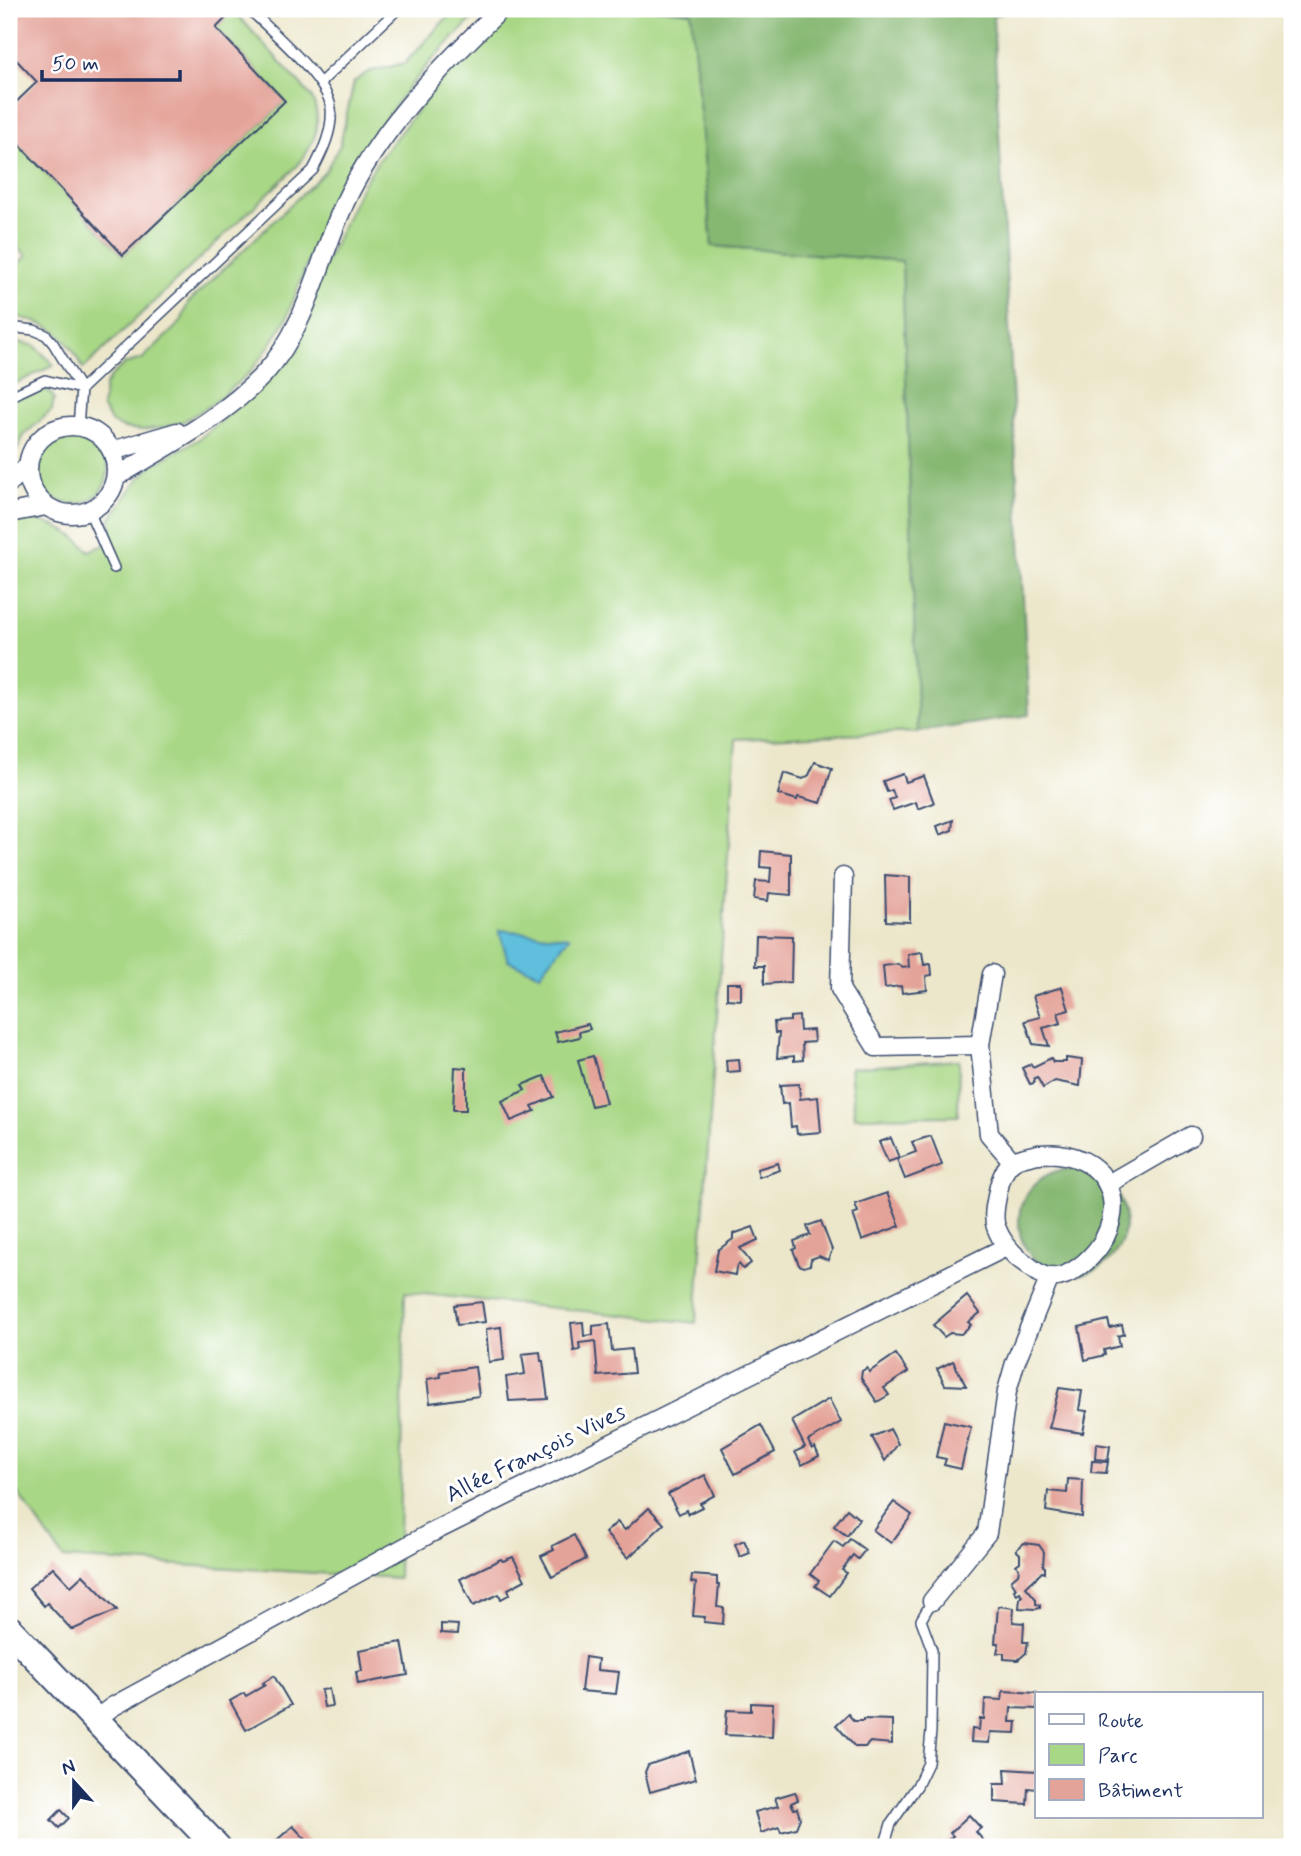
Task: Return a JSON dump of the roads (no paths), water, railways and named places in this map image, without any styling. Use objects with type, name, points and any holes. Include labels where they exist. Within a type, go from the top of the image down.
[{"type":"main road","points":[[9,1629],[217,1847]]},
{"type":"street","points":[[116,477],[237,401],[266,372],[292,335],[312,292],[352,187],[379,146],[456,52],[501,9]]},
{"type":"street","points":[[112,451],[201,425]]},
{"type":"street","points":[[64,426],[78,426],[98,434],[112,451],[116,477],[112,491],[102,503],[89,511],[74,515],[59,513],[46,506],[35,495],[29,481],[31,452],[39,440],[50,431],[64,426]]},
{"type":"street","points":[[9,483],[28,466]]},
{"type":"street","points":[[9,513],[46,506]]},
{"type":"street","points":[[843,877],[840,989],[876,1046],[980,1045]]},
{"type":"street","points":[[992,974],[980,1045],[989,1134],[1013,1162]]},
{"type":"street","points":[[1108,1184],[1191,1136]]},
{"type":"street","points":[[1038,1154],[1059,1154],[1092,1166],[1108,1184],[1113,1201],[1113,1220],[1096,1250],[1084,1263],[1068,1273],[1050,1277],[1037,1273],[1014,1256],[995,1226],[995,1206],[1001,1180],[1013,1162],[1038,1154]]},
{"type":"street","name":"Allée François Vives","points":[[96,1720],[113,1707],[429,1534],[1006,1247]]},
{"type":"street","points":[[932,1601],[987,1533],[1007,1391],[1015,1363],[1050,1277]]},
{"type":"lane","points":[[81,389],[313,170],[326,145],[331,107],[321,82],[248,9]]},
{"type":"lane","points":[[321,82],[398,9]]},
{"type":"lane","points":[[9,327],[24,327],[46,335],[53,343],[81,389],[78,426]]},
{"type":"lane","points":[[9,397],[45,380],[81,389]]},
{"type":"lane","points":[[89,511],[114,568]]},
{"type":"lane","points":[[884,1847],[891,1824],[918,1786],[928,1763],[932,1650],[921,1619],[932,1601]]},
{"type":"water","points":[[499,930],[569,937],[540,974],[508,961]]}]
